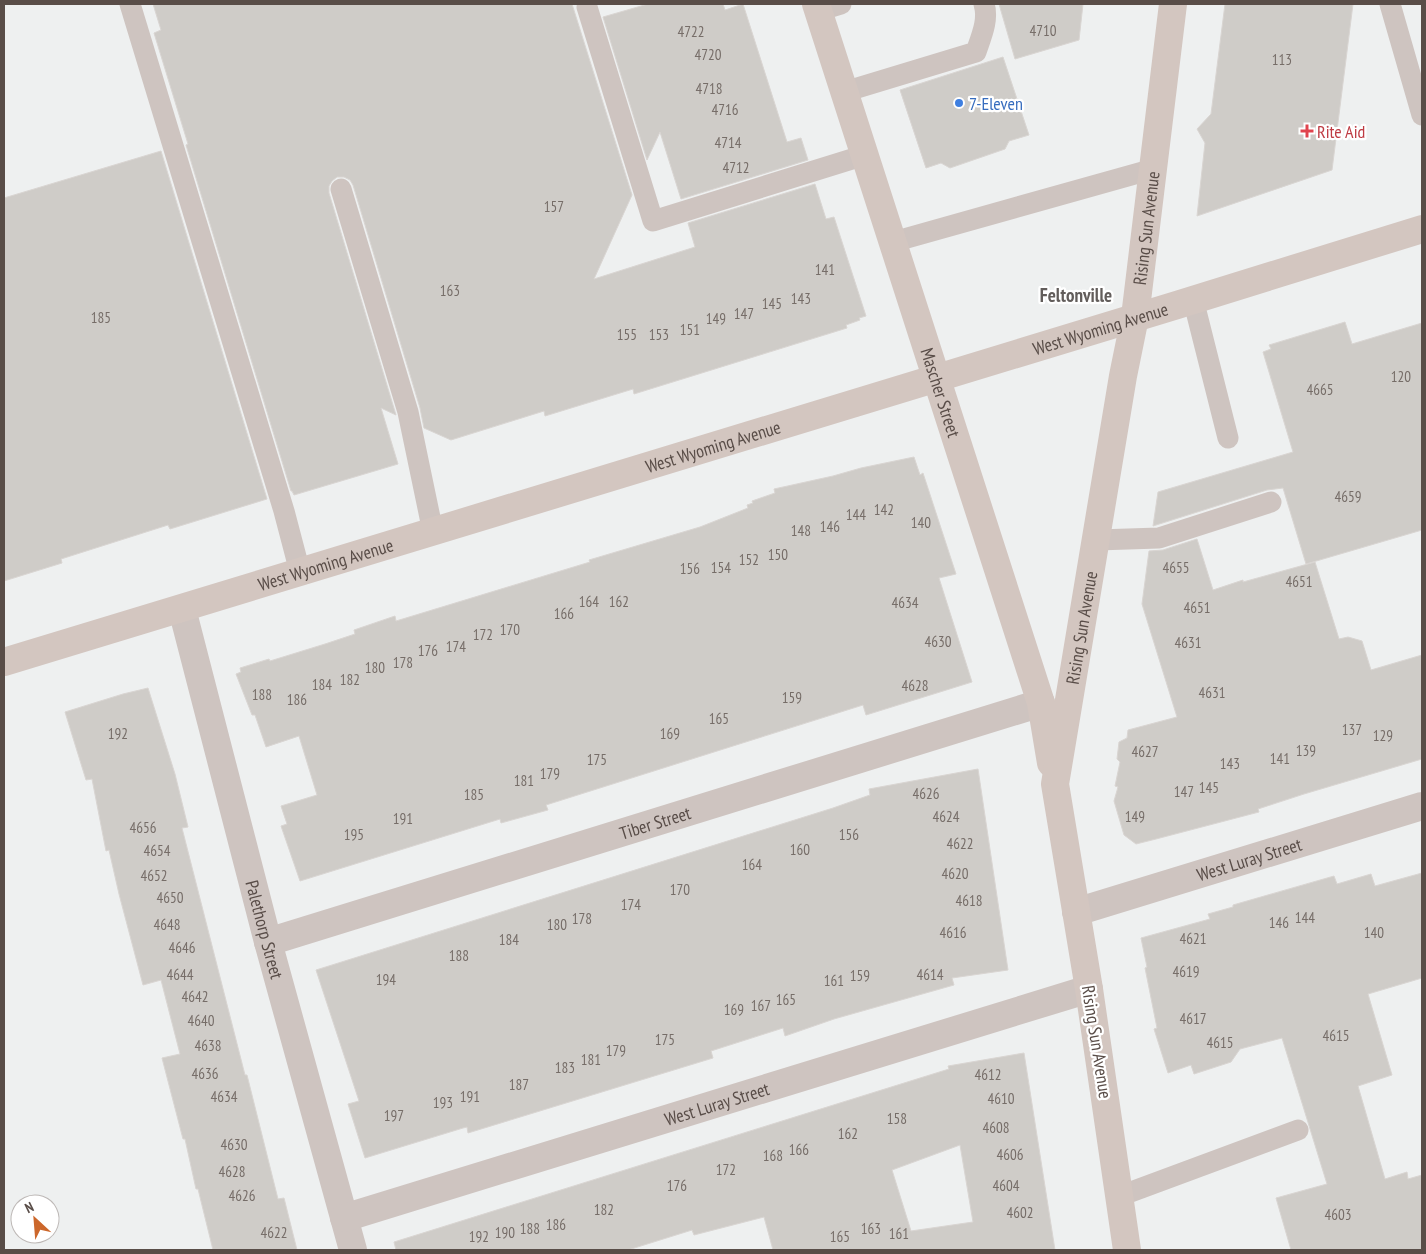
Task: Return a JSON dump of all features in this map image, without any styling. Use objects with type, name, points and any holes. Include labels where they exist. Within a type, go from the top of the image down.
[{"type":"street","name":"Rising Sun Avenue","points":[[1127,1250],[1089,989],[1055,784],[1123,376],[1135,317],[1174,4]]},
{"type":"street","name":"Mascher Street","points":[[825,6],[844,92],[1041,704],[1055,784]]},
{"type":"street","name":"West Wyoming Avenue","points":[[4,662],[1422,229]]},
{"type":"street","name":"Palethorp Street","points":[[182,608],[268,942],[353,1250]]},
{"type":"street","name":"Tiber Street","points":[[268,942],[1041,704]]},
{"type":"street","name":"West Luray Street","points":[[1076,912],[1422,806]]},
{"type":"street","name":"West Luray Street","points":[[344,1218],[1089,989]]},
{"type":"lane","points":[[130,4],[284,511],[300,572]]},
{"type":"lane","points":[[844,92],[976,52],[987,12],[984,4]]},
{"type":"lane","points":[[1390,4],[1422,115]]},
{"type":"lane","points":[[587,7],[653,221],[864,155]]},
{"type":"lane","points":[[893,242],[1153,168]]},
{"type":"lane","points":[[341,189],[408,412],[433,532]]},
{"type":"lane","points":[[1193,299],[1228,438]]},
{"type":"lane","points":[[1097,540],[1158,538],[1271,502]]},
{"type":"lane","points":[[1120,1196],[1298,1130]]},
{"type":"building","points":[[153,4],[572,4],[632,195],[594,279],[695,247],[688,223],[815,184],[826,219],[834,217],[866,316],[846,325],[847,328],[634,394],[633,389],[545,416],[544,411],[451,440],[424,428],[420,408],[353,185],[350,180],[344,177],[337,177],[329,186],[329,193],[396,415],[381,408],[398,464],[294,495],[291,491],[186,145],[188,144],[154,33],[161,30]]},
{"type":"building","points":[[648,4],[723,4],[725,10],[743,4],[787,142],[801,138],[808,160],[681,199],[660,132],[647,160],[603,17]]},
{"type":"building","points":[[999,4],[1083,4],[1079,40],[1015,59]]},
{"type":"building","points":[[1225,4],[1353,4],[1332,170],[1197,216],[1205,143],[1197,129],[1211,114]]},
{"type":"building","name":"7-Eleven","points":[[1003,57],[1029,135],[1009,141],[1005,149],[950,168],[941,163],[926,168],[900,90]]},
{"type":"building","points":[[161,151],[267,499],[170,529],[168,525],[61,559],[62,563],[4,581],[4,198]]},
{"type":"building","points":[[1345,322],[1352,344],[1422,323],[1422,530],[1306,564],[1283,488],[1267,490],[1153,526],[1158,492],[1293,452],[1263,352],[1271,349],[1269,345]]},
{"type":"building","points":[[914,457],[920,475],[923,473],[956,574],[939,578],[972,682],[866,715],[863,705],[546,805],[548,810],[501,823],[500,819],[300,881],[281,826],[287,824],[281,806],[317,795],[299,736],[266,747],[255,715],[252,715],[236,674],[241,672],[240,668],[269,659],[270,661],[355,634],[354,630],[395,616],[396,621],[700,527],[748,508],[747,505],[753,503],[752,501],[775,493],[774,489]]},
{"type":"building","points":[[1197,539],[1213,590],[1243,580],[1243,582],[1315,562],[1339,639],[1348,637],[1362,641],[1371,670],[1422,655],[1422,759],[1304,794],[1258,809],[1259,812],[1156,839],[1136,844],[1124,835],[1114,801],[1118,787],[1115,786],[1120,762],[1117,759],[1119,742],[1127,738],[1128,730],[1177,717],[1142,604],[1149,551],[1163,550]]},
{"type":"building","points":[[148,688],[175,774],[188,827],[182,828],[245,1075],[247,1075],[278,1199],[284,1198],[297,1250],[213,1250],[162,1058],[180,1054],[161,980],[143,985],[109,850],[106,851],[92,779],[86,780],[65,712]]},
{"type":"building","points":[[978,769],[1008,970],[952,978],[954,985],[834,1019],[785,1036],[783,1028],[711,1051],[713,1058],[468,1133],[467,1127],[365,1158],[348,1104],[359,1101],[316,970],[833,808],[870,795],[869,789]]},
{"type":"building","points":[[1422,873],[1422,978],[1368,994],[1392,1075],[1358,1086],[1385,1179],[1407,1172],[1408,1179],[1422,1175],[1422,1250],[1291,1250],[1276,1198],[1327,1184],[1282,1038],[1240,1049],[1231,1062],[1194,1074],[1191,1065],[1168,1073],[1154,1029],[1157,1028],[1141,938],[1210,919],[1208,914],[1233,907],[1233,905],[1334,876],[1337,884],[1371,874],[1375,886]]},
{"type":"building","points":[[1024,1053],[1055,1250],[773,1250],[764,1217],[694,1235],[692,1230],[628,1250],[396,1250],[394,1242],[949,1069],[948,1066]],"holes":[[[960,1145],[973,1222],[911,1231],[892,1170]]]},
{"type":"place","name":"7-Eleven","points":[[959,103]]},
{"type":"place","name":"Rite Aid","points":[[1307,131]]},
{"type":"district","name":"Feltonville","points":[[1076,295]]}]
